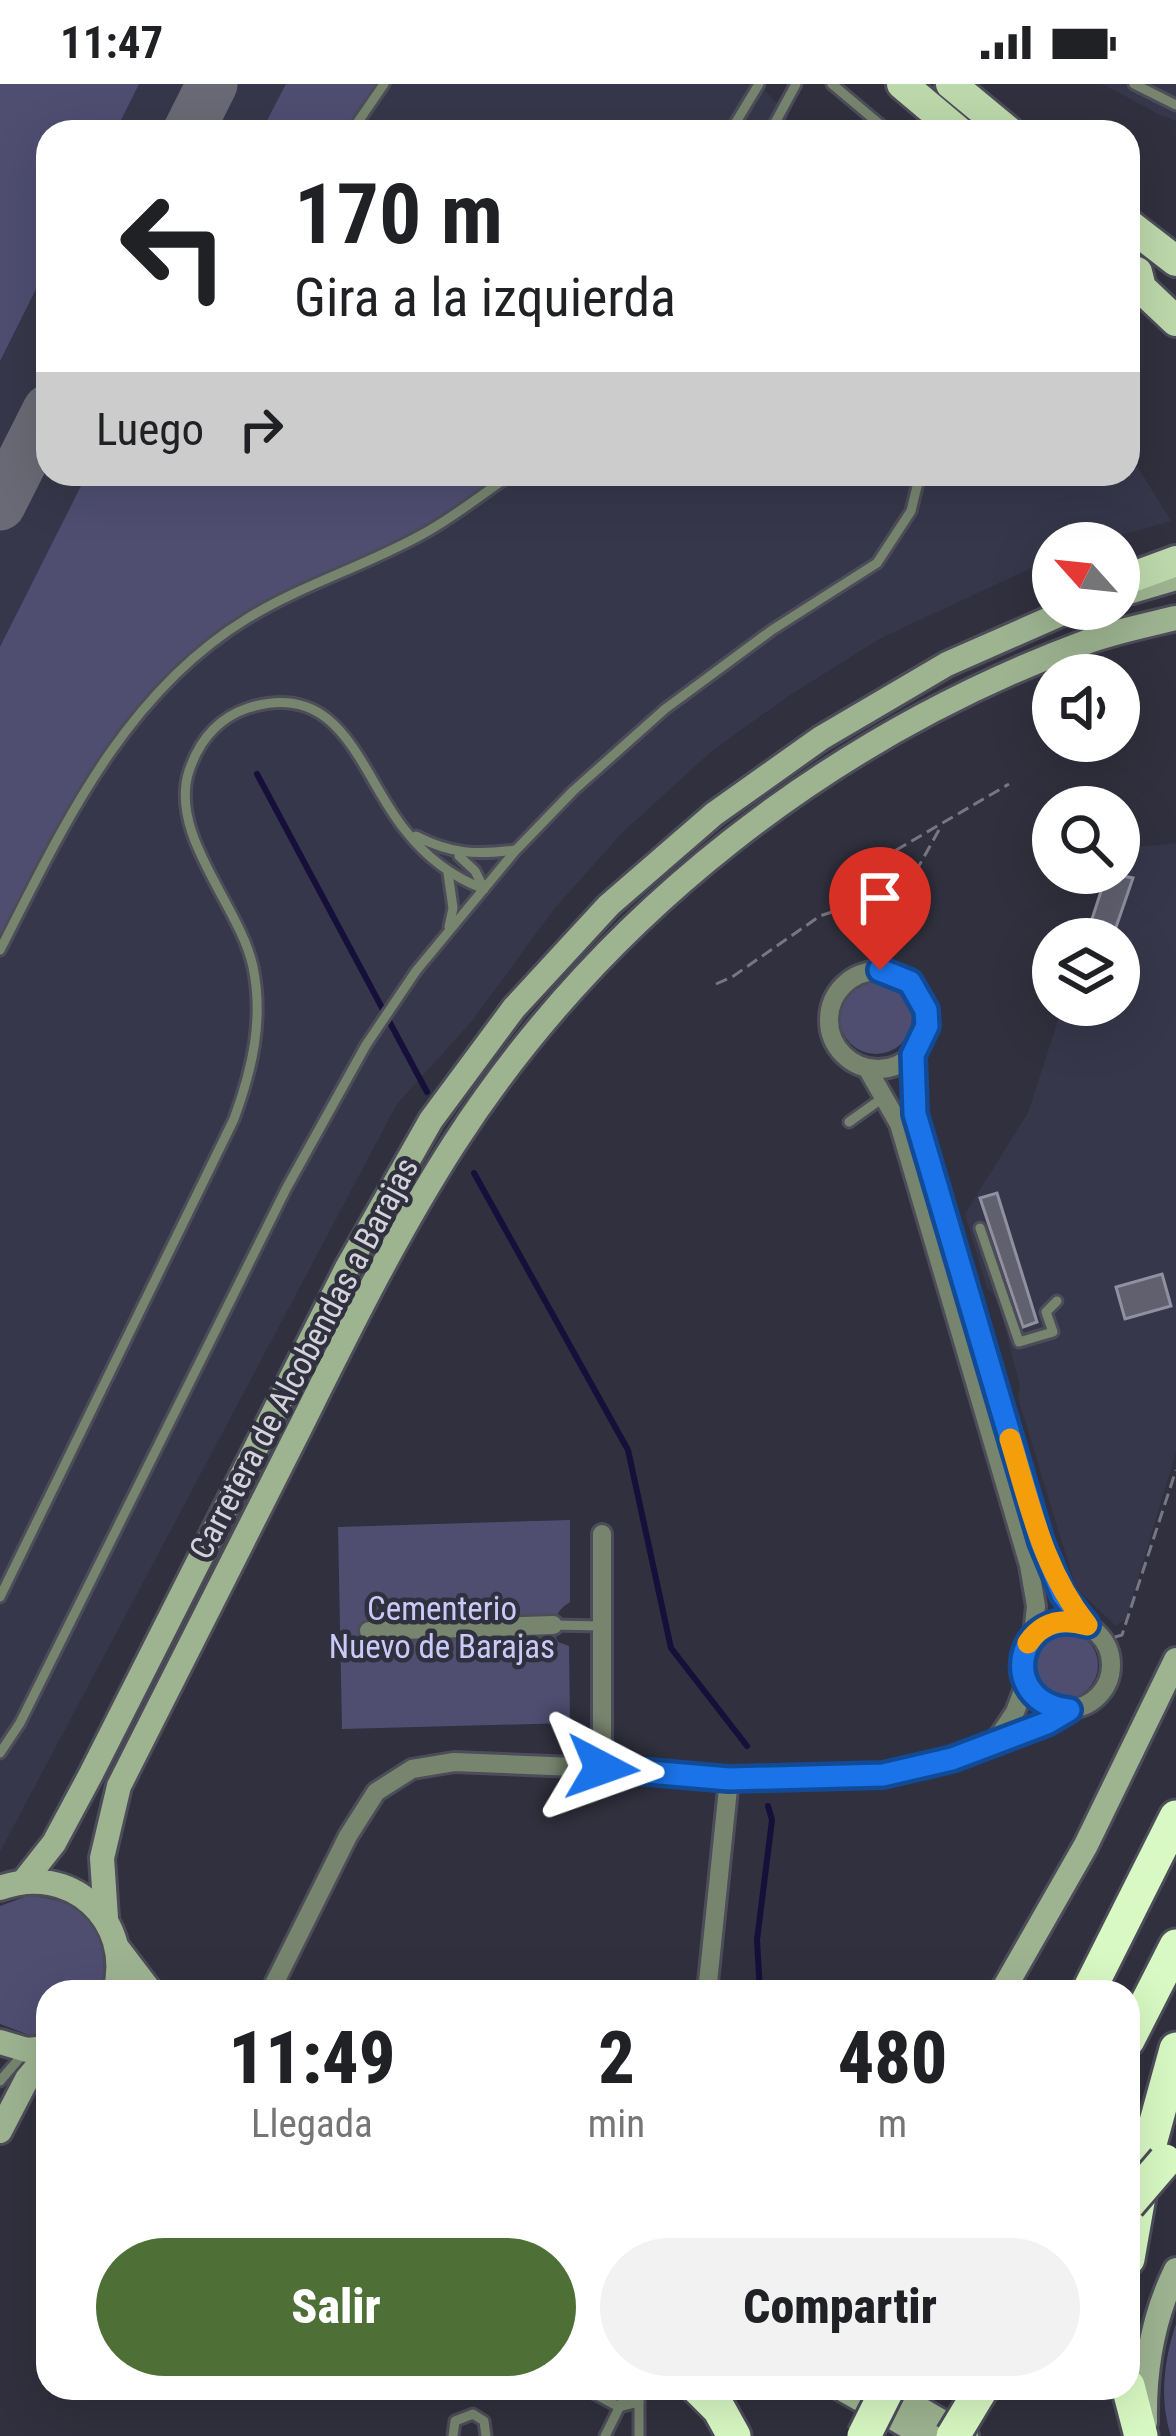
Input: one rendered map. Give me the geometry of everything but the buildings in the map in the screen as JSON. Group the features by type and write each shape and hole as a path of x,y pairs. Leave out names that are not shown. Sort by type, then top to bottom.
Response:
{"highway":[{"path":"1094,1980 1176,1817"},
{"path":"1140,2016 1176,1946"},
{"path":"1140,2191 1176,2049"},
{"path":"1140,2190 1170,2154"},
{"path":"710,2400 734,2436"},
{"path":"864,2436 880,2400"},
{"path":"928,2436 948,2400"},
{"path":"952,2436 974,2400"},
{"path":"1132,2400 1144,2436"}],"main road":[{"path":"902,84 945,120"},
{"path":"952,84 995,120"},
{"path":"1140,233 1176,261"},
{"path":"1140,274 1176,302"},
{"path":"1140,286 1176,321"},
{"path":"1140,574 1176,561"}],"street":[{"path":"1140,588 1176,578"},
{"name":"Carretera de Alcobendas a Barajas","path":"118,1950 106,1918 102,1858 119,1786 375,1279 455,1143 538,1029 631,928 736,836 841,760 988,683 1091,640 1176,618"},
{"name":"Carretera de Alcobendas a Barajas","path":"12,1884 54,1843 347,1268 431,1120 514,1008 609,905 714,814 821,738 947,664 1032,627"},
{"path":"274,1980 348,1836 376,1792 412,1769 454,1762 729,1779 883,1775 952,1759 1047,1723 1095,1699 1110,1675 1107,1647 1063,1595 1041,1542 915,1114 913,1055 927,1026 926,1010 910,982 880,970 850,979 838,991 831,1005 832,1037 840,1052 867,1068 899,1124 1029,1565 1036,1606 1033,1636 1022,1658 1025,1683 1015,1712 997,1739"},
{"path":"867,1068 899,1064 913,1055"},
{"path":"602,1534 602,1768"},
{"path":"1033,1636 1058,1621 1087,1625"},
{"path":"369,1631 553,1625"},
{"path":"1009,1980 1086,1845 1176,1660"},
{"path":"1025,1683 1042,1702 1069,1710"},
{"path":"707,1980 729,1779"},
{"path":"12,1884 56,1882 71,1888 106,1918"},
{"path":"116,1980 118,1950"},
{"path":"118,1950 142,1980"},
{"path":"0,2042 36,2050"},
{"path":"0,2131 36,2061"},
{"path":"1144,2436 1150,2345 1176,2270"},
{"path":"863,2400 928,2436"},
{"path":"905,2400 966,2436"}],"lane":[{"path":"359,120 384,84"},
{"path":"737,120 759,84"},
{"path":"775,120 796,84"},
{"path":"832,84 875,120"},
{"path":"1134,84 1176,104"},
{"path":"0,950 74,806 119,738 184,668 246,619 422,535 494,486"},
{"path":"0,1753 20,1723 286,1189 366,1046 416,971 516,850 573,791 665,709 877,563 910,512 917,486"},
{"path":"0,1597 234,1119 248,1081 257,1034 253,964 187,817 184,787 206,736 229,714 282,701 311,710 338,726 358,750 406,831 448,873 484,889"},
{"path":"406,831 467,861 484,889"},
{"path":"454,852 474,855 516,850"},
{"path":"448,873 453,908 448,932"},
{"path":"849,1122 884,1097"},
{"path":"980,1228 1019,1342 1053,1332 1046,1312 1058,1301"},
{"path":"553,1625 601,1626"},
{"path":"0,2081 36,2055"},
{"path":"606,2400 619,2407 639,2402 639,2436"},
{"path":"604,2436 623,2400"},
{"path":"450,2436 455,2421 465,2414 478,2416 487,2427 486,2436"}],"path":[{"path":"716,984 831,912 881,859 1009,784"},
{"path":"864,926 915,873 940,826"},
{"path":"831,912 848,914 864,926 880,970"},
{"path":"1115,1637 1122,1635 1132,1612 1176,1470"}],"shaded area":[{"path":"0,84 758,84 789,115 787,120 36,120 36,486 1140,486 1140,471 1171,521 1140,530 1140,522 1032,522 1032,568 881,638 713,750 623,832 554,909 472,1021 397,1104 0,1852"},
{"path":"1103,84 1176,84 1176,121 1158,114"},
{"path":"1176,843 1176,1452 1126,1619 1116,1626 1076,1588 1018,1398 1020,1387 998,1300 987,1288 965,1214 1028,1113 1056,1026 1140,1026 1140,918 1092,918 1100,894 1140,894 1140,847"}],"green space":[{"path":"0,84 139,84 121,120 36,120 36,289 0,361"},
{"path":"286,84 384,84 359,120 267,120"},
{"path":"81,486 494,486 422,535 246,619 184,668 119,738 0,950 0,647"},
{"path":"876,982 902,992 912,1018 902,1044 876,1054 850,1044 840,1018 850,992"},
{"name":"Cementerio Nuevo de Barajas","path":"570,1520 570,1602 557,1614 554,1625 558,1642 569,1646 570,1723 342,1729 338,1527"},
{"path":"1064,1631 1088,1641 1098,1665 1088,1689 1064,1699 1040,1689 1030,1665 1040,1641"},
{"path":"27,1896 65,1904 91,1922 103,1952 103,1980 36,1980 36,2035 0,2024 0,1906"},
{"path":"1176,2324 1176,2436 1171,2436 1164,2380"}],"waterway":[{"path":"257,774 427,1092"},
{"path":"474,1173 628,1450 671,1648 747,1746"},
{"path":"759,1980 757,1940 772,1820 768,1806"}],"taxiway":[{"path":"194,120 212,84"},
{"path":"0,505 36,434"}],"slow traffic":[{"path":"1010,1439 1041,1542 1063,1595 1087,1625 1058,1621 1045,1626 1028,1643"}],"route":[{"path":"602,1768 729,1779 883,1775 952,1759 1069,1710 1054,1708 1032,1694 1025,1683 1022,1658 1033,1636 1045,1626 1058,1621 1087,1625 1063,1595 1041,1542 915,1114 913,1055 927,1026 926,1010 910,982 880,970"}]}
